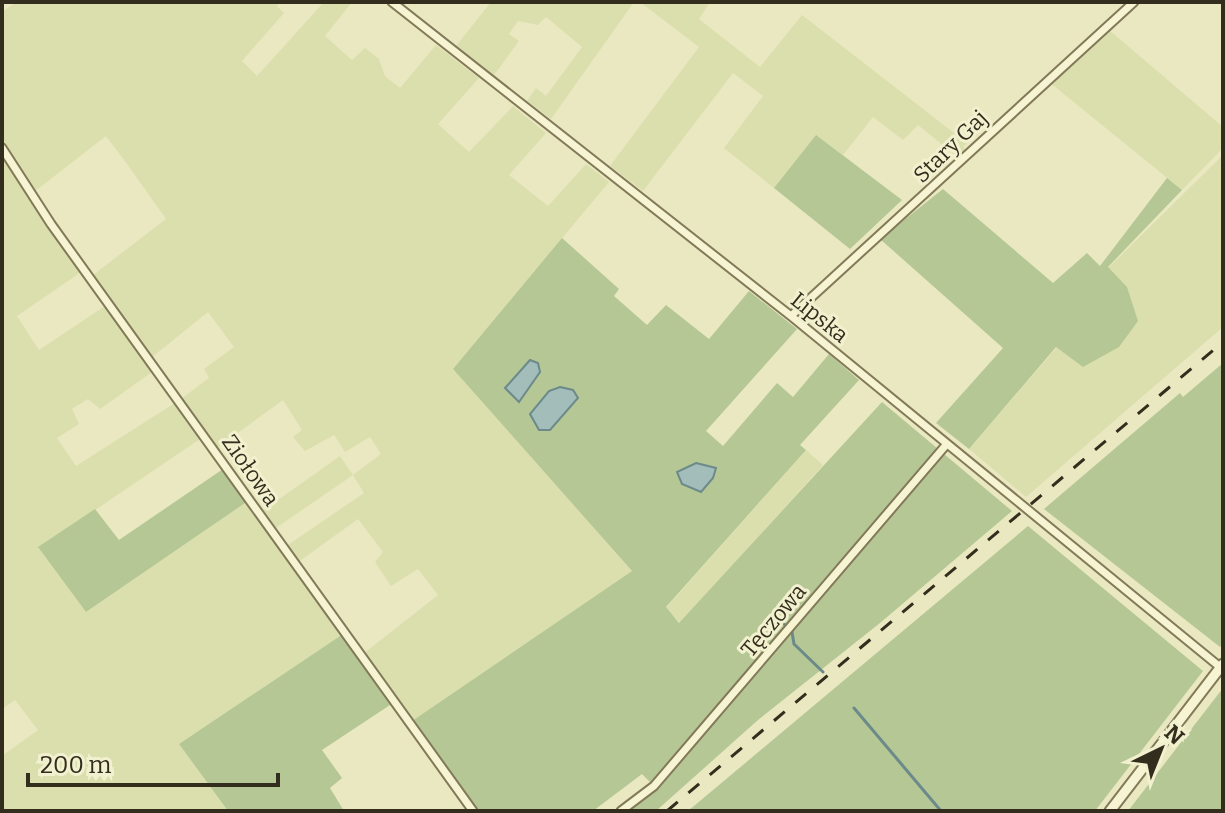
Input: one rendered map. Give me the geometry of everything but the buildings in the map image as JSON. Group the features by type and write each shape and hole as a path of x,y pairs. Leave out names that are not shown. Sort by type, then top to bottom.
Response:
{"street":[{"name":"Lipska","path":"392,2 791,316 946,445 1222,666"},
{"name":"Stary Gaj","path":"791,316 1134,2"},
{"name":"Ziołowa","path":"2,148 51,224 473,811"},
{"name":"Tęczowa","path":"621,811 654,786 946,445"},
{"path":"1110,811 1222,666"}],"green space":[{"path":"16,2 280,2 277,6 284,13 242,61 257,76 324,2 352,2 325,36 352,60 365,48 379,59 385,76 400,88 436,45 479,78 438,124 469,152 513,106 546,133 509,175 548,206 586,164 609,182 453,369 632,571 412,721 363,654 438,595 418,569 391,586 375,562 383,552 358,519 297,563 285,547 364,493 353,475 381,454 370,437 345,452 334,435 305,451 293,437 302,430 283,400 217,448 181,399 209,378 204,369 234,347 208,312 151,358 93,275 166,219 127,164 106,136 34,192 2,145 2,12"},
{"path":"491,2 634,2 551,119 527,101 536,88 546,96 582,47 546,17 538,25 518,21 509,34 519,41 494,75 456,46"},
{"path":"640,2 710,2 699,19 760,67 802,15 967,143 963,147 966,150 959,158 918,125 903,140 873,117 843,155 816,136 774,188 724,148 763,96 733,73 643,191 610,166 699,47"},
{"path":"1108,29 1223,127 1223,148 1182,190 1049,82"},
{"path":"816,135 902,200 850,249 774,188"},
{"path":"2,152 84,270 17,316 39,350 108,304 155,370 100,409 88,399 72,409 79,424 57,438 76,466 178,401 203,437 39,548 86,612 248,501 343,634 179,744 228,811 2,811 2,756 38,730 15,700 2,709"},
{"path":"1223,155 1223,327 1026,497 969,449 1057,347 1127,288 1108,268"},
{"path":"1167,178 1182,190 1108,267 1127,287 1138,321 1119,347 1083,367 1056,347 969,449 936,423 1003,348 880,239 943,189 1053,283 1087,253 1100,266"},
{"path":"562,238 619,289 614,296 647,325 666,305 709,339 749,291 797,329 706,431 723,446 777,383 793,397 829,354 859,380 800,445 806,450 666,607 679,623 882,402 1012,511 880,623 758,720 656,811 626,811 655,787 642,774 593,811 479,811 412,721 632,571 453,369"},
{"path":"1223,363 1223,643 1220,647 1044,509 1180,393 1183,397"},
{"path":"806,450 823,465 680,623 666,608"},
{"path":"340,456 353,475 273,530 261,512"},
{"path":"226,467 248,501 86,612 38,547 95,509 119,540"},
{"path":"1028,526 1203,671 1095,811 688,811"},
{"path":"343,634 393,703 322,750 342,778 330,788 344,811 228,811 179,744"},
{"path":"1223,688 1223,811 1128,811"}],"water":[{"path":"530,360 538,363 540,372 519,402 505,388"},
{"path":"560,387 573,390 578,398 550,430 539,430 530,414 549,391"},
{"path":"696,463 716,468 713,478 701,492 682,484 677,472"}],"waterway":[{"path":"777,617 792,632 794,644 823,672"},
{"path":"854,708 941,811"}],"railway":[{"path":"667,811 1223,342"}]}
